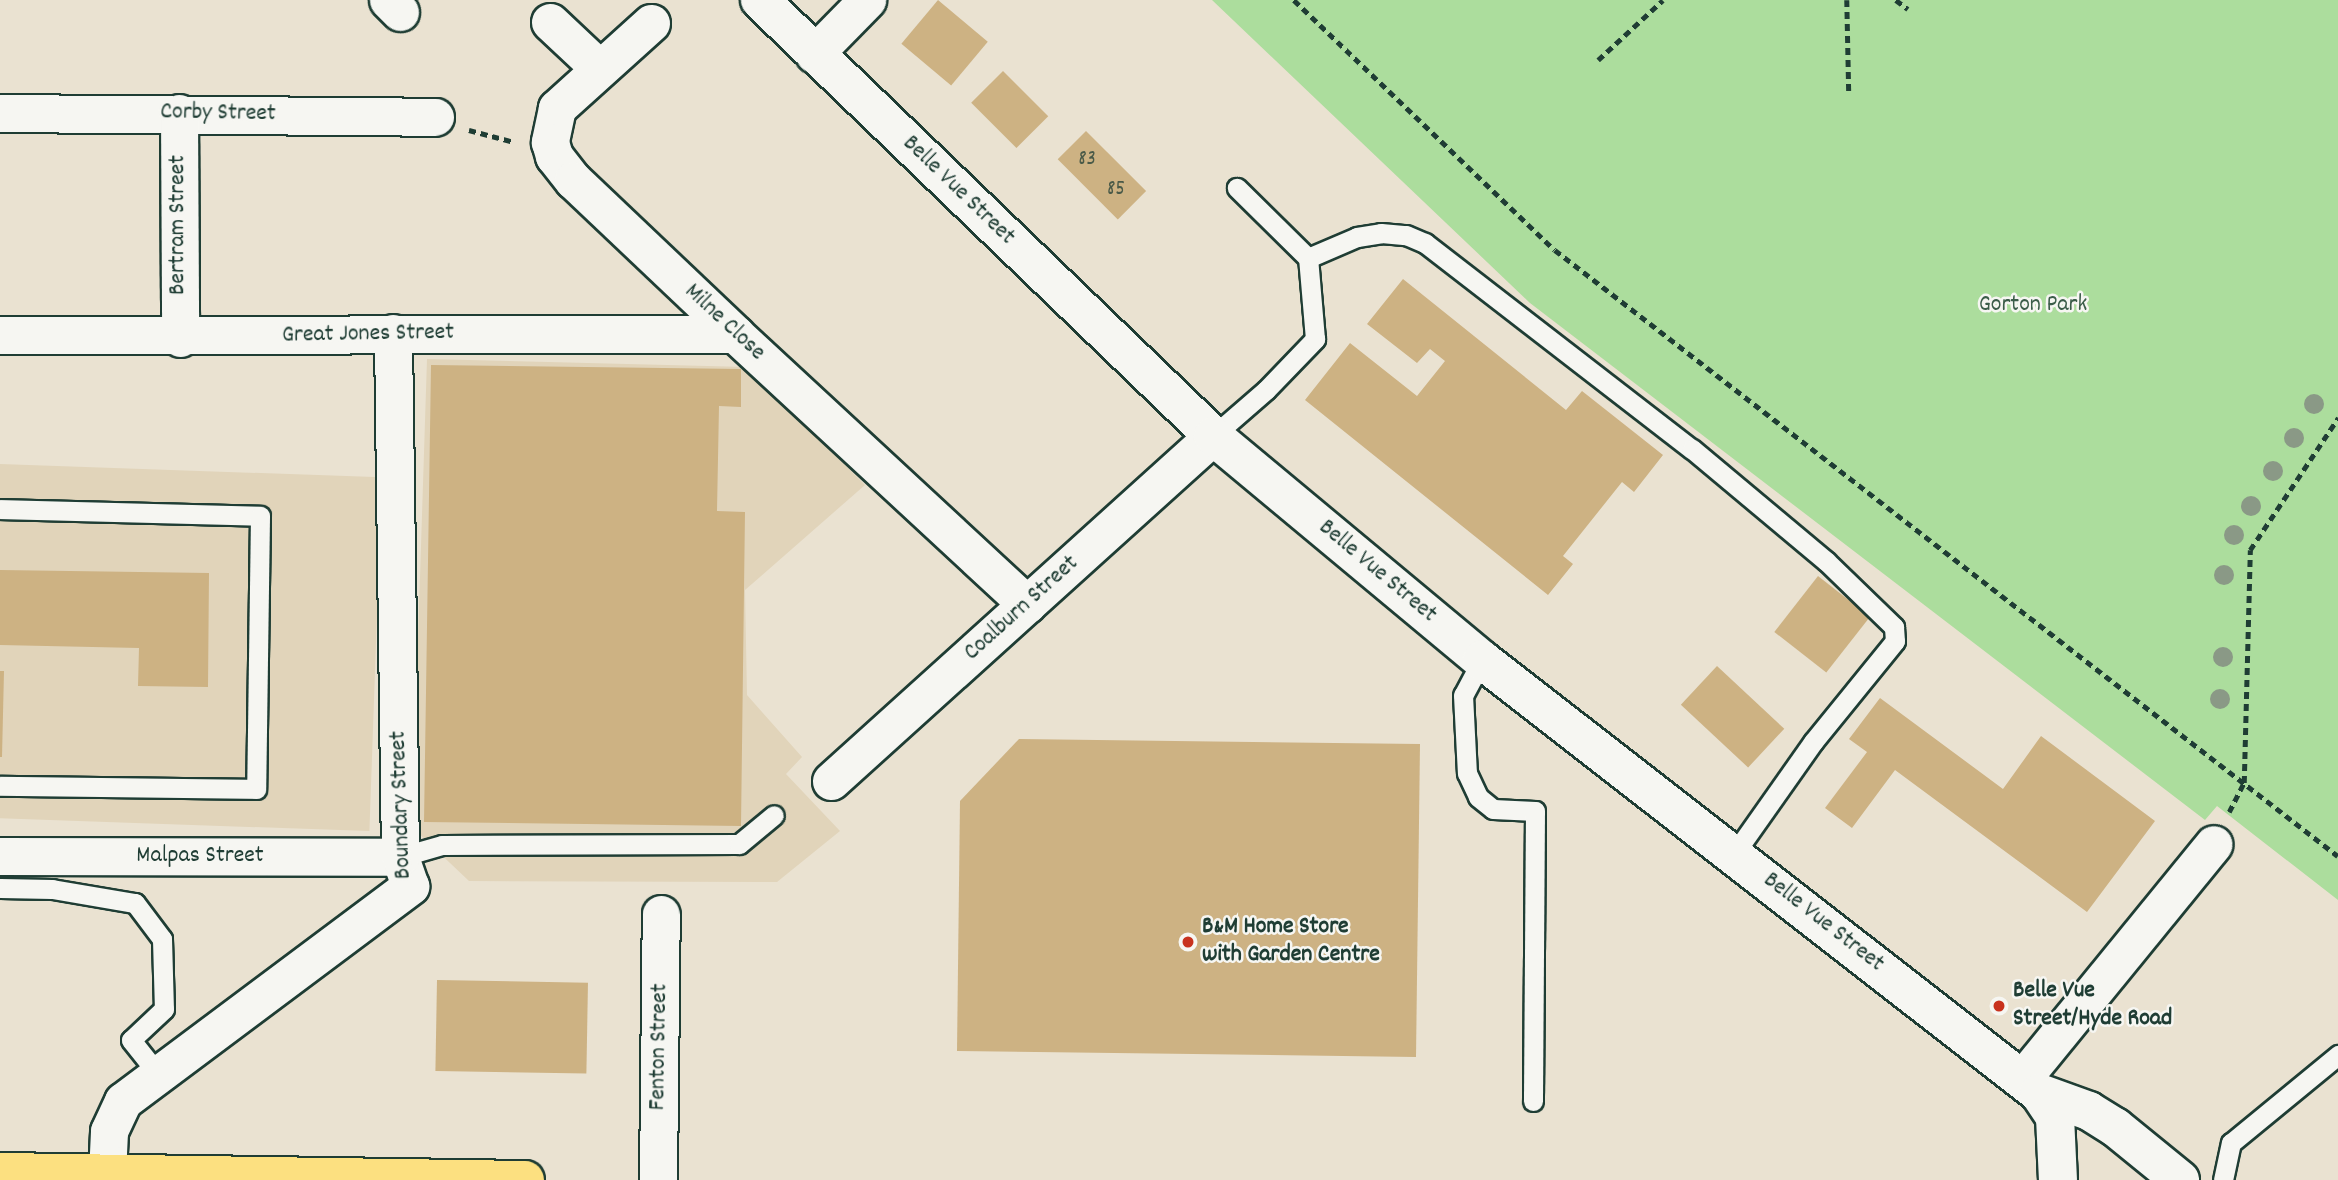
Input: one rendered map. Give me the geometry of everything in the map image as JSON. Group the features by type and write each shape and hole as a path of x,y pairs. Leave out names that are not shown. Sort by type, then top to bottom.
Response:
{"highway":[{"path":"0,1172 525,1180"}],"street":[{"name":"Belle Vue Street","path":"760,0 1213,436 1482,660 2031,1086 2098,1117 2180,1180"},
{"path":"814,54 867,0"},
{"path":"550,22 599,68"},
{"path":"550,142 557,108 651,23"},
{"name":"Corby Street","path":"0,113 435,117"},
{"name":"Bertram Street","path":"179,113 180,338"},
{"name":"Milne Close","path":"550,142 554,156 573,180 1027,604"},
{"name":"Great Jones Street","path":"0,335 180,338 393,334 735,334"},
{"name":"Boundary Street","path":"107,1174 109,1131 123,1101 410,886 400,857 393,334"},
{"name":"Coalburn Street","path":"831,781 1213,436"},
{"path":"2031,1086 2214,844"},
{"name":"Malpas Street","path":"0,856 400,857"},
{"name":"Fenton Street","path":"658,1180 661,914"},
{"name":"Belle Vue Street","path":"2031,1086 2055,1117 2058,1180"}],"lane":[{"path":"1213,436 1266,390 1315,339 1308,258 1237,188"},
{"path":"1308,258 1357,237 1381,233 1406,235 1425,243 1692,449 1826,561 1894,627 1895,641 1813,742 1734,854"},
{"path":"0,509 260,516 256,789 0,786"},
{"path":"1482,660 1463,695 1467,772 1478,797 1493,809 1535,811 1533,1101"},
{"path":"400,857 442,845 739,844 774,815"},
{"path":"0,888 52,889 135,903 162,939 164,1009 131,1040 158,1074"},
{"path":"2223,1180 2223,1162 2231,1143 2338,1055"}],"path":[{"path":"1294,0 1555,250 2338,856"},
{"path":"1598,60 1663,0"},
{"path":"1847,0 1849,94"},
{"path":"1896,0 1908,9"},
{"path":"435,117 502,142 550,142"},
{"path":"2244,783 2250,550 2338,418"}],"shaded area":[{"path":"427,359 747,367 865,485 745,590 747,695 802,757 786,774 840,831 777,882 469,881 412,827"},
{"path":"0,464 382,477 369,831 0,818"}],"green space":[{"name":"Gorton Park","path":"1212,0 2338,0 2338,900 2217,806 2205,820 1530,303"}],"building":[{"path":"938,0 988,42 951,85 901,44"},
{"path":"1003,71 1048,116 1016,148 971,103"},
{"path":"1086,131 1146,191 1118,219 1058,159"},
{"path":"1403,279 1566,410 1582,391 1663,455 1634,492 1622,482 1563,556 1573,564 1548,595 1305,400 1350,343 1417,396 1445,361 1430,349 1417,363 1367,324"},
{"path":"431,365 741,369 741,407 719,406 717,511 745,512 741,826 424,822"},
{"path":"0,570 209,573 208,687 138,686 139,648 0,645"},
{"path":"1818,576 1870,617 1826,673 1774,632"},
{"path":"1717,666 1784,729 1748,768 1681,705"},
{"path":"0,671 4,671 2,757 0,757"},
{"path":"1880,698 2003,789 2041,736 2155,821 2087,912 1895,770 1852,828 1825,808 1867,752 1849,739"},
{"name":"B&M Home Store with Garden Centre","path":"1019,739 1420,744 1416,1057 957,1051 960,801"},
{"path":"437,980 588,983 586,1074 435,1071"}],"place":[{"name":"B&M Home Store with Garden Centre","path":"1188,942"},
{"name":"Belle Vue Street/Hyde Road","path":"1999,1006"}]}
